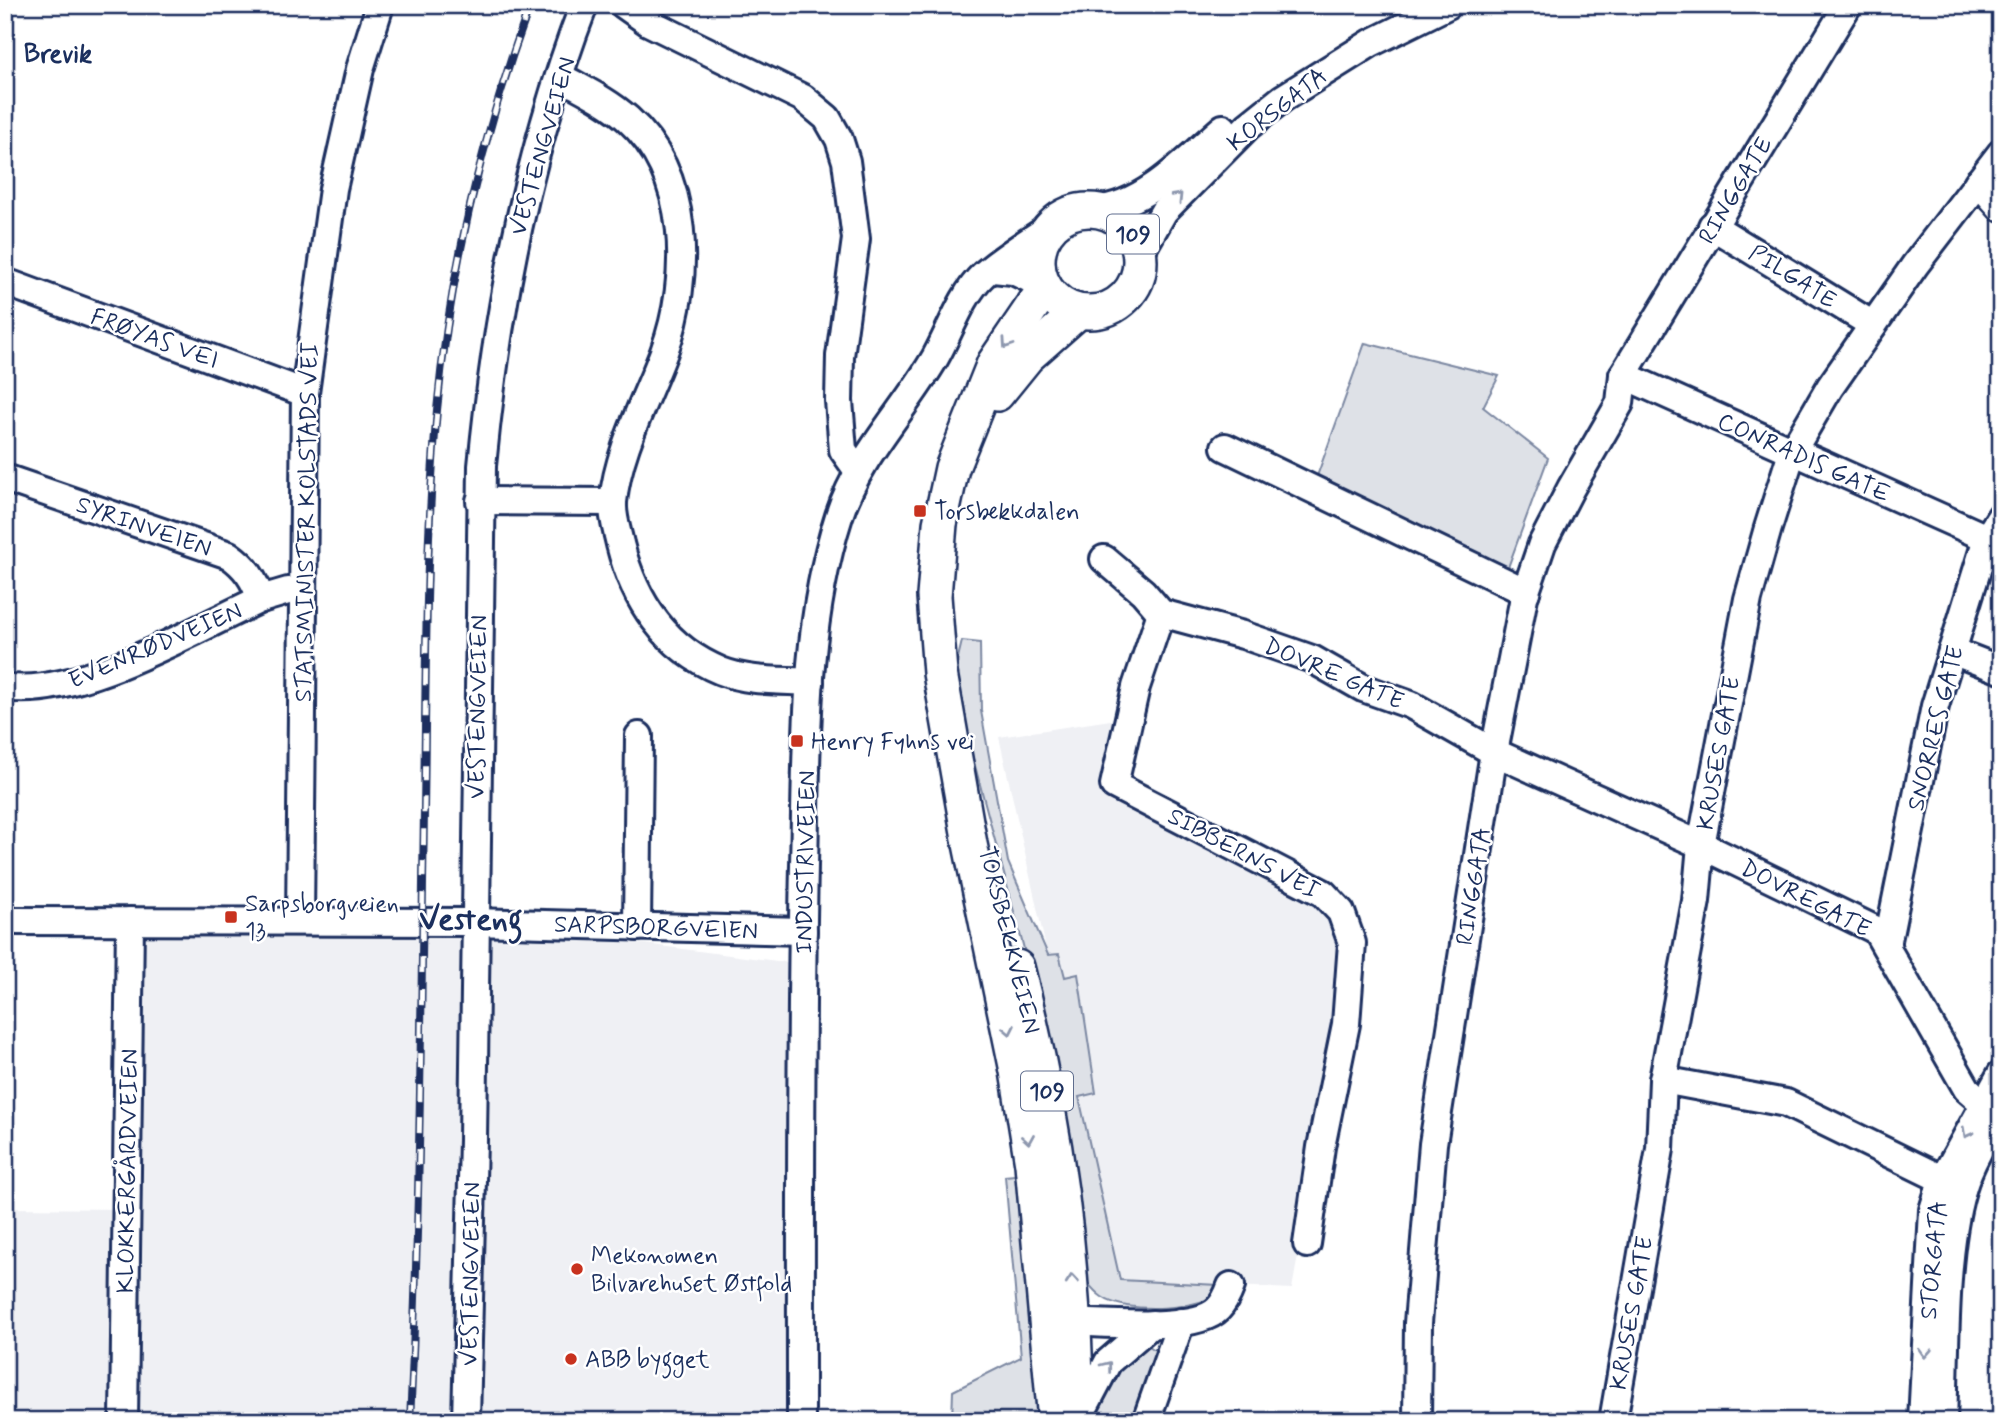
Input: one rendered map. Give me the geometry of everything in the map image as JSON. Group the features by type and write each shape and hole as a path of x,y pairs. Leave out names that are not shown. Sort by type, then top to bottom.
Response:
{"main road":[{"name":"109","path":"1050,227 1063,216 1079,211 1097,210 1112,215 1125,224 1135,237 1140,253 1138,277 1125,299 1111,308 1095,313 1078,312"},
{"path":"1050,227 1038,255 1044,286 1054,299 1078,312"},
{"name":"TORSBEKKVEIEN","path":"1044,286 994,363 944,496 935,559 934,596 940,673 970,844 1062,1322 1077,1421"},
{"name":"TORSBEKKVEIEN","path":"966,435 1027,357 1078,312"},
{"name":"TORSBEKKVEIEN","path":"1055,1421 1062,1322"}],"street":[{"name":"STATSMINISTER KOLSTADS VEI","path":"300,921 305,393 332,189 360,69 380,5"},
{"name":"VESTENGVEIEN","path":"466,1421 473,1140 481,501 492,361 509,264 543,132 584,5"},
{"path":"624,5 648,22 803,98 827,118 839,139 846,161 856,239 841,356 839,401 843,450 858,471"},
{"name":"KORSGATA","path":"1097,210 1116,208 1158,183 1269,90 1322,53 1411,5"},
{"name":"KORSGATA","path":"1140,253 1164,211 1240,135 1283,98 1371,43 1448,5"},
{"name":"RINGGATE","path":"1623,375 1848,5"},
{"path":"561,77 607,103 630,120 650,145 665,171 676,202 680,234 677,309 665,349 627,446 613,502 615,525 628,574 640,600 666,635 688,652 722,671 756,678 810,682"},
{"name":"KRUSES GATE","path":"1613,1421 1660,1149 1663,1080 1696,901 1701,845 1748,599 1792,453 1830,387 1873,325 2001,153"},
{"path":"1978,182 2001,208"},
{"name":"PILGATE","path":"1712,226 1873,325"},
{"name":"INDUSTRIVEIEN","path":"801,1421 803,932 810,682 816,619 830,547 840,512 858,471 934,360 969,294 983,274 993,270 1050,227"},
{"path":"993,270 1013,271 1044,286"},
{"name":"FRØYAS VEI","path":"5,282 305,393"},
{"name":"CONRADIS GATE","path":"1623,375 1792,453 1987,538"},
{"name":"RINGGATA","path":"1417,1421 1418,1323 1433,1144 1494,752 1526,592 1548,533 1620,403 1623,375"},
{"path":"1225,447 1526,592"},
{"name":"SYRINVEIEN","path":"5,478 229,555 243,565 254,578 261,599"},
{"path":"481,501 613,502"},
{"name":"SNORRES GATE","path":"1887,945 1936,706 1987,538 2001,516"},
{"path":"1104,559 1143,592 1161,612"},
{"name":"EVENRØDVEIEN","path":"5,687 55,687 90,678 261,599 288,591 303,591"},
{"name":"DOVRE GATE","path":"1161,612 1243,635 1312,659 1363,688 1412,705 1494,752"},
{"name":"SIBBERNS VEI","path":"1161,612 1136,687 1114,785 1323,893 1341,912 1352,943 1346,1024 1321,1147 1307,1244"},
{"path":"1952,652 2001,670"},
{"path":"637,927 639,736"},
{"name":"DOVREGATE","path":"1494,752 1701,845 1876,930 1967,1089 1994,1111"},
{"name":"SARPSBORGVEIEN","path":"5,921 474,922 803,932"},
{"name":"KLOKKERGÅRDVEIEN","path":"124,1421 130,921"},
{"name":"STORGATA","path":"1922,1421 1933,1210 1952,1185 1994,1111 2001,1074"},
{"path":"1663,1080 1786,1103 1952,1185"},
{"name":"STORGATA","path":"1943,1421 1952,1248 1952,1185"},
{"path":"1062,1322 1152,1325 1206,1317 1218,1310 1231,1286"},
{"path":"1146,1421 1181,1322"},
{"name":"TORSBEKKVEIEN","path":"1077,1421 1108,1363 1152,1325"}],"shaded area":[{"path":"1365,343 1499,376 1483,407 1548,458 1503,581 1316,479"},
{"path":"962,641 980,643 981,711 1008,862 1048,955 1059,954 1065,977 1078,974 1096,1093 1079,1097 1120,1280 1218,1285 1216,1295 1205,1300 1176,1307 1127,1306 1102,1297 1082,1276 1042,1016 960,710 957,662"},
{"path":"1130,717 1114,785 1341,912 1340,1023 1292,1289 1120,1280 999,737"},
{"path":"130,921 474,922 792,963 801,1421 5,1421 5,1208 126,1209"},
{"path":"1025,1174 1046,1421 952,1421 953,1391 1021,1357 1005,1176"},
{"path":"1149,1346 1158,1352 1139,1421 1097,1421 1113,1376 1129,1357"}],"railway":[{"path":"410,1421 420,1116 427,610 437,410 450,306 470,204 497,104 530,5"}],"place":[{"name":"Torsbekkdalen","path":"920,511"},
{"name":"Henry Fyhns vei","path":"797,741"},
{"name":"Sarpsborgveien 13","path":"231,917"},
{"name":"Mekonomen Bilvarehuset Østfold","path":"577,1269"},
{"name":"ABB bygget","path":"571,1359"}],"district":[{"name":"Brevik","path":"58,53"},
{"name":"Vesteng","path":"471,918"}]}
